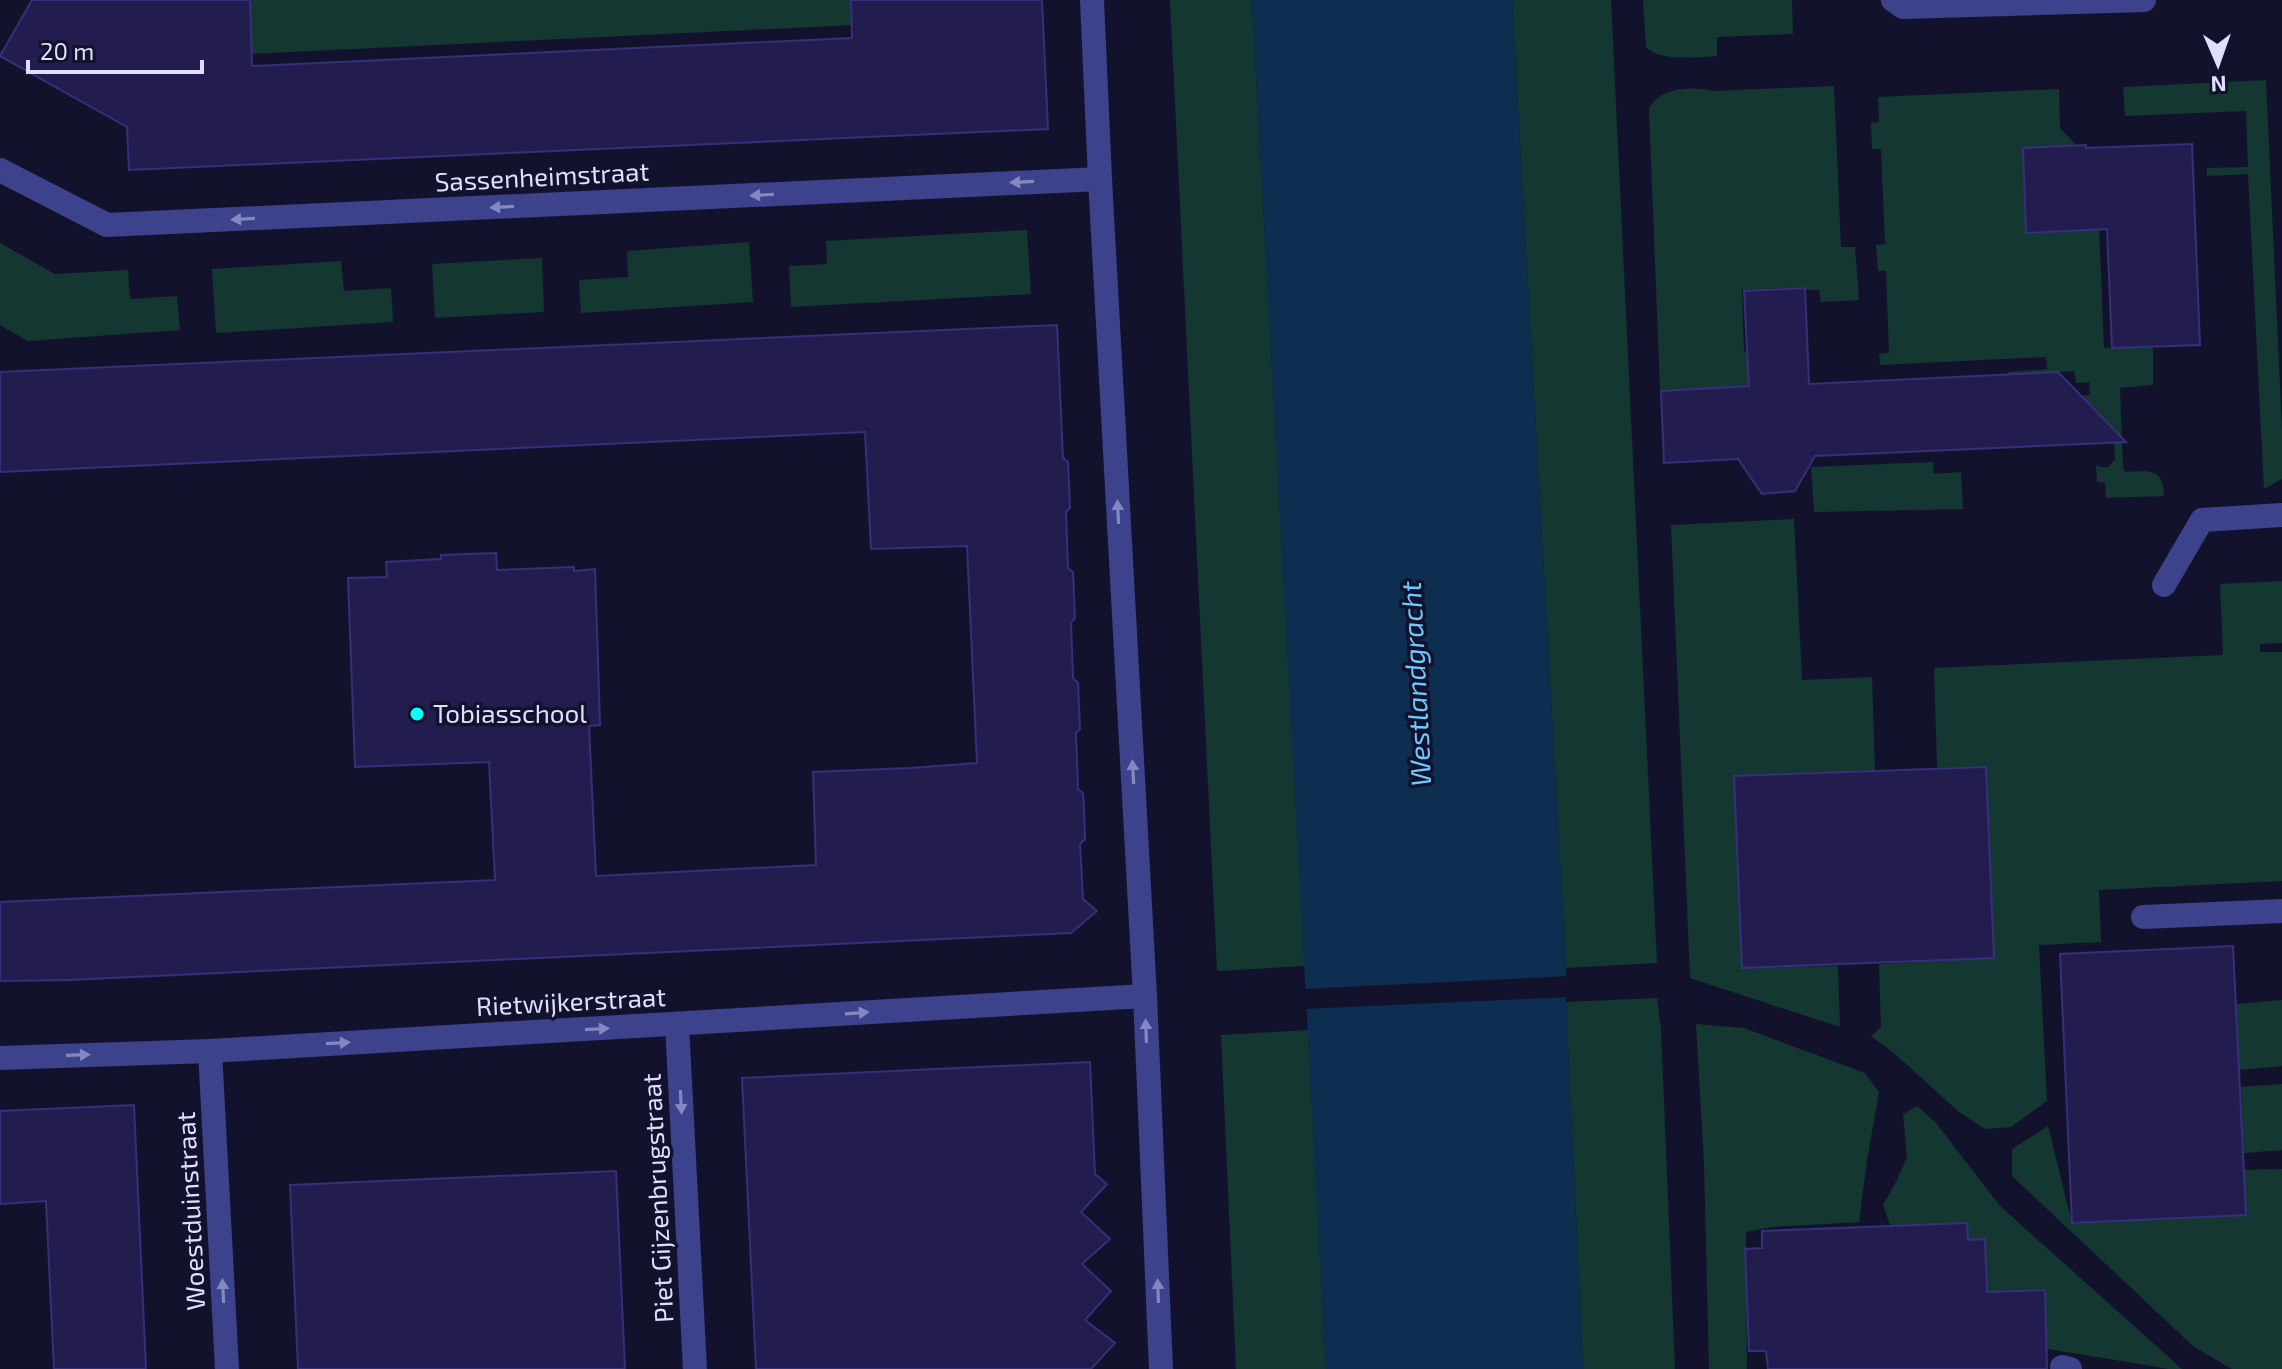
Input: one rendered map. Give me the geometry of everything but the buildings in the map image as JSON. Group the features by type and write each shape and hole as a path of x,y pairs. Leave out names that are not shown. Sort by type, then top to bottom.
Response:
{"street":[{"path":"1092,0 1145,996 1161,1369"},
{"path":"1898,4 2144,0"},
{"name":"Sassenheimstraat","path":"0,170 107,225 1100,179"},
{"path":"2164,585 2202,520 2282,515"},
{"path":"2143,917 2282,911"},
{"name":"Rietwijkerstraat","path":"0,1058 210,1051 1145,996"},
{"name":"Piet Gijzenbrugstraat","path":"677,1025 695,1369"},
{"name":"Woestduinstraat","path":"210,1051 227,1369"}],"green space":[{"path":"146,0 915,0 916,22 166,58"},
{"path":"1170,0 1252,0 1305,966 1217,971"},
{"path":"1512,0 1611,0 1657,963 1566,968"},
{"path":"1643,0 1792,0 1793,34 1717,37 1717,56 1679,58 1660,55 1646,47"},
{"path":"2266,80 2282,479 2264,489 2248,174 2207,176 2207,168 2248,167 2246,111 2125,116 2123,87"},
{"path":"1834,86 1841,247 1855,247 1859,300 1821,302 1819,290 1805,290 1805,287 1742,290 1744,351 1747,352 1749,386 1660,390 1649,109 1660,96 1678,90"},
{"path":"2059,89 2060,128 2076,145 2023,148 2026,232 2099,225 2104,348 2152,346 2153,350 2153,385 2120,388 2123,468 2126,472 2158,475 2164,496 2106,498 2105,482 2097,482 2096,465 2108,467 2115,460 2113,428 2076,396 2090,395 2089,382 2076,383 2074,371 2008,375 2008,372 2047,369 2046,357 1880,365 1879,354 1889,353 1886,271 1878,271 1876,245 1885,244 1881,149 1872,149 1871,123 1879,122 1878,97"},
{"path":"1027,230 1031,294 791,307 789,266 827,264 826,241"},
{"path":"749,242 753,302 581,313 579,280 628,277 627,251"},
{"path":"0,243 55,274 128,270 130,299 177,296 180,330 28,341 0,325"},
{"path":"542,258 544,312 435,318 432,264"},
{"path":"341,261 344,291 391,288 393,322 216,333 212,269"},
{"path":"1933,462 1934,474 1961,472 1963,509 1814,512 1811,467"},
{"path":"1794,519 1802,680 1872,677 1875,771 1734,777 1742,968 1838,966 1840,1027 1690,978 1671,525"},
{"path":"2282,581 2282,643 2260,644 2260,652 2282,652 2282,881 2099,890 2101,942 2039,945 2047,1101 2011,1127 1985,1129 1959,1112 1871,1036 1881,1027 1879,964 1994,958 1986,767 1937,768 1934,668 2223,655 2220,584"},
{"path":"1657,998 1661,1029 1675,1369 1583,1369 1566,1002"},
{"path":"2282,1000 2282,1066 2239,1070 2236,1004"},
{"path":"1696,1024 1744,1028 1865,1073 1879,1092 1859,1222 1772,1227 1746,1232 1747,1369 1709,1369 1704,1164"},
{"path":"1308,1030 1326,1369 1236,1369 1221,1035"},
{"path":"2282,1084 2282,1150 2244,1153 2241,1087"},
{"path":"1917,1106 1936,1123 2000,1206 2182,1369 2048,1349 1987,1292 1890,1225 1883,1205 1907,1157 1903,1114"},
{"path":"2048,1126 2072,1223 2243,1170 2282,1169 2282,1369 2232,1369 2194,1347 2012,1176 2012,1149"}],"water":[{"name":"Westlandgracht","path":"1252,0 1512,0 1566,968 1583,1369 1326,1369"}],"pier":[{"path":"1570,976 1570,997 1303,1009 1302,989"}],"place":[{"name":"Tobiasschool","path":"417,714"}]}
